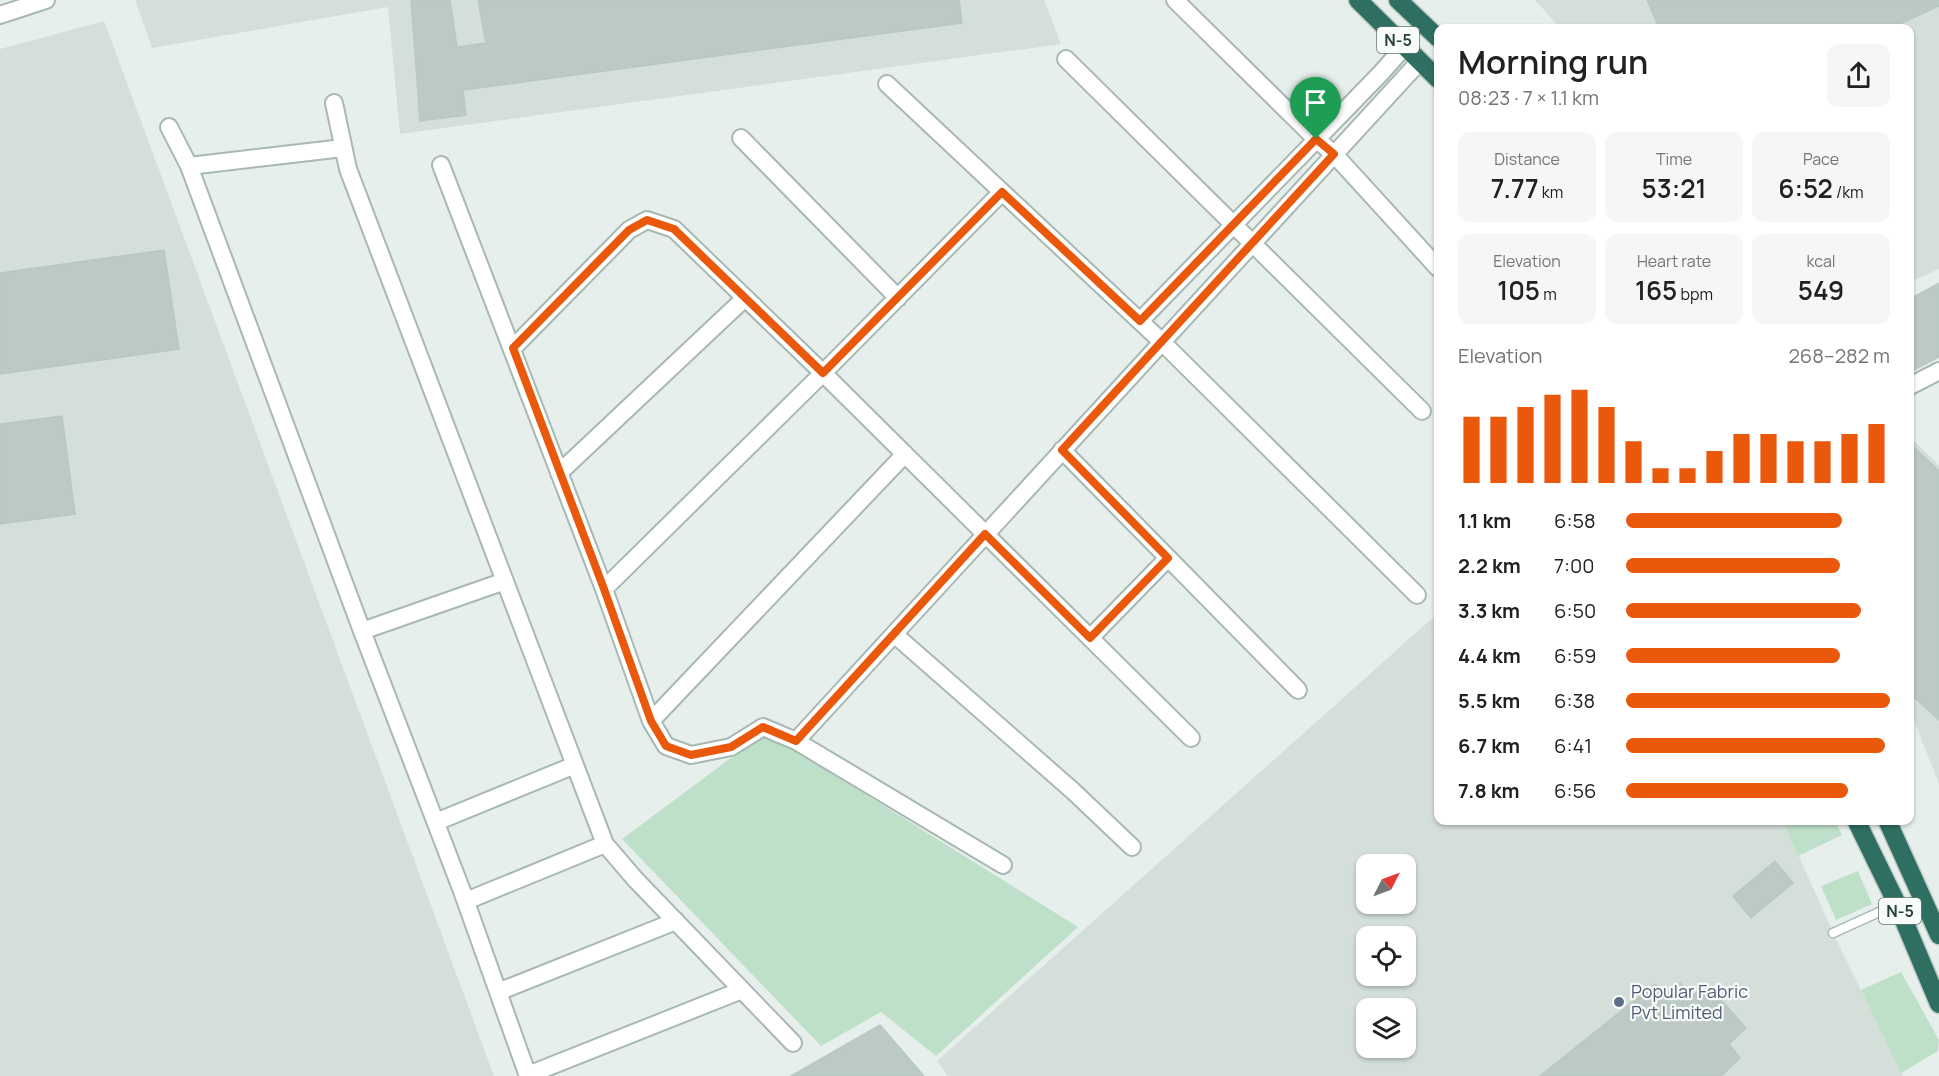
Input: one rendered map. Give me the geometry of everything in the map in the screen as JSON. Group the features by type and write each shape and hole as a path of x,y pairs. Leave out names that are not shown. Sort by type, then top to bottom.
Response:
{"highway":[{"name":"N-5","path":"1358,0 1434,76"},
{"name":"N-5","path":"1398,0 1434,34"},
{"name":"N-5","path":"1858,825 1897,904 1939,1004"},
{"name":"N-5","path":"1889,825 1939,935"}],"street":[{"path":"0,15 46,0"},
{"path":"1175,0 1334,154 1434,264"},
{"path":"1140,321 1405,46"},
{"path":"1066,59 1422,411"},
{"path":"796,741 1420,61"},
{"path":"887,84 1161,341 1417,595"},
{"path":"334,103 348,169 605,844 635,879 793,1043"},
{"path":"169,127 189,166 362,631 466,901 528,1076 742,990"},
{"path":"741,138 898,298"},
{"path":"189,166 343,148"},
{"path":"441,165 513,348 651,721 666,746 691,755 731,747 763,727 796,741 1003,865"},
{"path":"604,589 1002,192"},
{"path":"513,348 629,230 647,220 674,229 823,373 1191,738"},
{"path":"559,473 745,298"},
{"path":"1914,384 1939,371"},
{"path":"1062,450 1298,690"},
{"path":"651,721 905,454"},
{"path":"1090,638 1168,558"},
{"path":"362,631 505,581"},
{"path":"894,634 1073,791 1132,847"},
{"path":"436,822 575,765"},
{"path":"466,901 605,844"},
{"path":"498,992 676,921"}],"lane":[{"path":"1833,933 1897,904"}],"shaded area":[{"path":"135,0 1044,0 1061,44 400,134 388,7 152,48"},
{"path":"1535,0 1939,0 1939,269 1914,280 1914,24 1556,24"},
{"path":"104,21 494,1076 0,1076 0,49"},
{"path":"1914,441 1939,465 1939,784 1914,720"},
{"path":"1434,617 1434,825 1785,825 1836,939 1903,1076 948,1076 937,1061"}],"green space":[{"path":"759,737 775,738 1078,927 936,1056 881,1012 821,1046 622,839"},
{"path":"1785,825 1837,825 1842,835 1798,856"},
{"path":"1858,871 1872,904 1836,920 1821,886"},
{"path":"1901,972 1939,1040 1938,1051 1901,1073 1861,990"}],"building":[{"path":"411,0 450,0 457,47 486,43 478,0 959,0 962,23 463,90 466,115 420,121"},
{"path":"1647,0 1939,0 1939,6 1900,24 1657,24"},
{"path":"164,250 179,349 0,374 0,273"},
{"path":"1939,283 1939,357 1914,370 1914,297"},
{"path":"62,416 75,514 0,524 0,424"},
{"path":"1914,447 1939,471 1939,720 1914,697"},
{"path":"1775,861 1793,883 1751,918 1733,896"},
{"path":"1680,983 1691,997 1707,984 1746,1028 1729,1044 1740,1058 1721,1076 1540,1076 1655,984 1666,995"},
{"path":"880,1025 924,1076 791,1076"}],"place":[{"name":"Popular Fabric Pvt Limited","path":"1619,1002"}],"route":[{"path":"1316,139 1334,154 1062,450 1168,558 1090,638 985,534 796,741 763,727 731,747 691,755 666,746 651,721 513,348 629,230 647,220 674,229 823,373 1002,192 1140,321 1316,139"}]}
